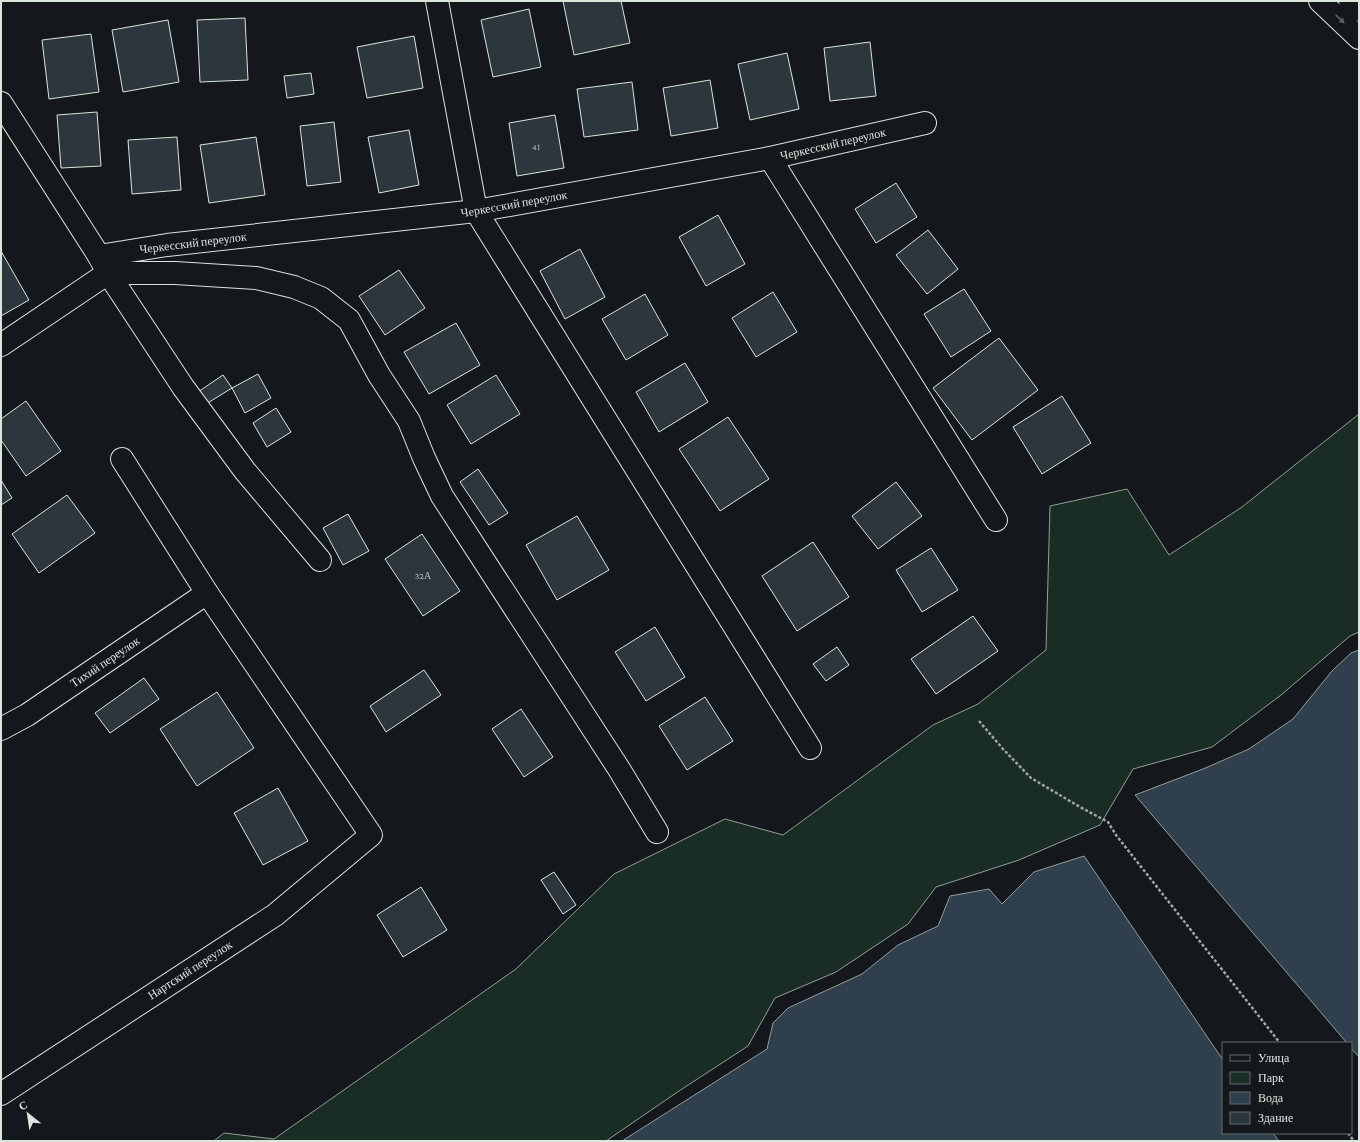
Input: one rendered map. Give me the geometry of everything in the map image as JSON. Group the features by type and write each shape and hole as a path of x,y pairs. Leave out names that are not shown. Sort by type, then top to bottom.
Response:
{"street":[{"path":"438,1 476,211 810,748"},
{"path":"1320,1 1359,38"},
{"path":"1350,1 1359,10"},
{"path":"1,103 103,264 184,387 245,471 320,560"},
{"name":"Черкесский переулок","path":"103,264 167,245 476,211 770,158 925,123"},
{"path":"770,158 996,520"},
{"path":"1,345 103,264 175,273 256,278 294,287 321,298 349,320 379,375 409,421 442,496 619,769 657,832"},
{"path":"122,459 207,593"},
{"name":"Тихий переулок","path":"1,730 27,715 207,593"},
{"name":"Нартский переулок","path":"1,1094 275,915 372,835 207,593"}],"path":[{"path":"979,721 1003,750 1031,778 1108,822 1116,835 1279,1042"}],"green space":[{"path":"1359,414 1359,632 1350,636 1281,695 1212,747 1133,769 1100,825 1019,860 936,887 908,924 836,972 775,998 748,1046 606,1141 214,1141 224,1133 274,1139 516,969 614,874 725,819 783,835 933,725 978,704 1046,650 1050,506 1127,489 1169,555 1242,507"}],"water":[{"path":"1359,650 1359,1057 1352,1049 1352,1042 1346,1042 1135,795 1203,769 1249,749 1293,719 1332,671 1351,653"},
{"path":"1084,856 1222,1059 1222,1134 1274,1134 1279,1141 622,1141 767,1049 773,1023 788,1008 862,974 898,945 938,926 950,896 989,889 1002,904 1034,872"}],"building":[{"path":"563,1 621,1 630,43 574,55"},
{"path":"529,9 541,67 493,77 481,20"},
{"path":"245,18 248,80 200,82 197,20"},
{"path":"168,20 179,82 123,92 112,30"},
{"path":"91,34 99,92 49,99 42,40"},
{"path":"414,36 423,88 367,98 357,47"},
{"path":"870,42 876,96 830,101 824,48"},
{"path":"787,53 799,109 750,120 738,64"},
{"path":"311,73 314,94 287,98 284,76"},
{"path":"710,80 718,128 671,136 663,88"},
{"path":"632,82 638,130 584,137 577,89"},
{"path":"97,112 101,166 61,168 57,115"},
{"path":"555,115 564,168 517,176 509,123"},
{"path":"334,122 341,182 307,186 300,126"},
{"path":"409,130 419,185 379,193 368,137"},
{"path":"177,137 181,190 132,194 128,140"},
{"path":"256,137 265,195 209,203 200,145"},
{"path":"896,183 917,217 876,243 855,209"},
{"path":"718,215 745,264 706,286 679,237"},
{"path":"928,230 958,269 927,294 896,255"},
{"path":"580,249 605,297 565,319 540,271"},
{"path":"1,251 29,300 1,316"},
{"path":"399,270 425,308 385,335 359,296"},
{"path":"964,289 991,331 951,357 924,314"},
{"path":"773,292 797,332 756,357 732,318"},
{"path":"645,294 668,335 626,360 602,319"},
{"path":"456,323 480,365 429,394 404,352"},
{"path":"999,338 1038,390 972,440 933,388"},
{"path":"685,363 708,402 659,432 636,392"},
{"path":"258,374 271,398 245,413 232,388"},
{"path":"223,375 232,388 206,404 198,392"},
{"path":"496,375 520,414 471,444 447,405"},
{"path":"1062,396 1091,443 1042,474 1013,427"},
{"path":"26,401 61,451 26,476 1,440 1,419"},
{"path":"276,408 291,432 267,447 253,423"},
{"path":"728,417 769,479 720,511 679,449"},
{"path":"478,469 508,513 489,525 460,482"},
{"path":"1,480 12,498 1,505"},
{"path":"896,482 922,516 878,549 852,516"},
{"path":"67,495 95,533 39,573 12,534"},
{"path":"348,514 369,551 343,565 323,528"},
{"path":"577,516 609,570 557,600 526,545"},
{"path":"422,534 460,591 423,616 385,559"},
{"path":"813,542 849,597 797,631 762,576"},
{"path":"931,548 958,590 922,612 896,570"},
{"path":"973,616 998,651 936,694 911,659"},
{"path":"655,627 685,677 646,701 615,652"},
{"path":"837,647 849,665 826,681 813,664"},
{"path":"424,670 441,695 386,732 370,706"},
{"path":"144,678 159,699 110,733 95,713"},
{"path":"217,692 254,748 197,786 160,729"},
{"path":"705,697 733,741 687,770 659,726"},
{"path":"521,709 553,757 524,777 492,729"},
{"path":"278,788 308,841 263,865 234,813"},
{"path":"554,872 576,905 563,914 541,880"},
{"path":"421,887 447,930 403,957 377,915"}]}
